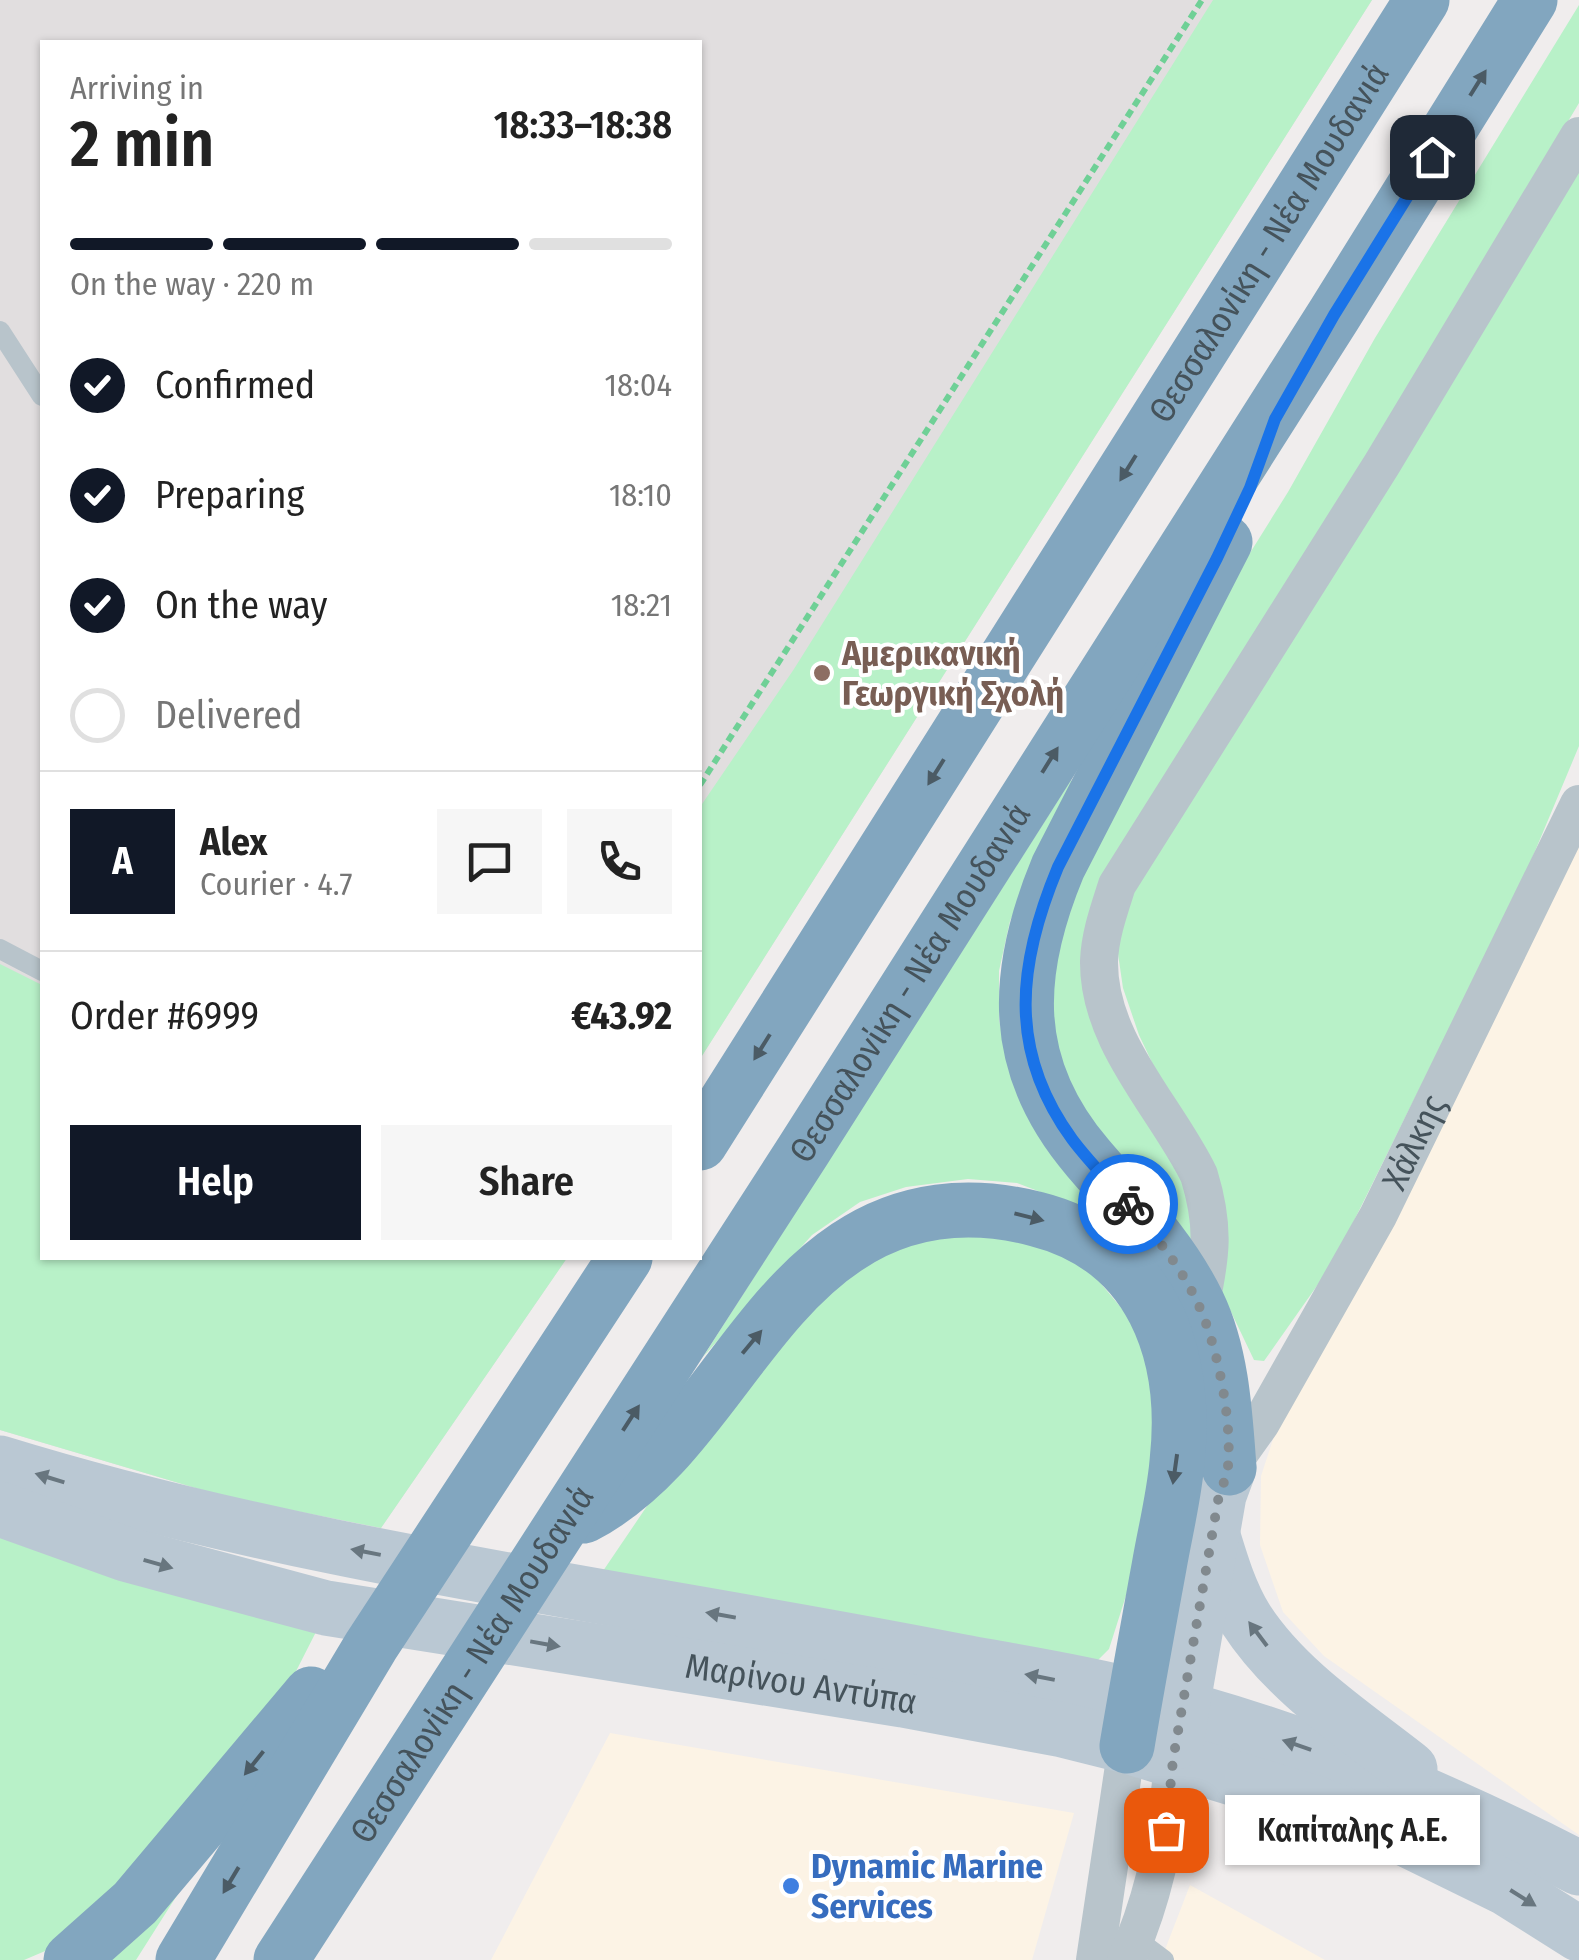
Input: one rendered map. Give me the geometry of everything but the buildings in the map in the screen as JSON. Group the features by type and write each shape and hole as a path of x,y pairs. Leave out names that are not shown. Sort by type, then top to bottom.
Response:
{"highway":[{"name":"Θεσσαλονίκη - Νέα Μουδανιά","path":"702,1139 1422,0"},
{"name":"Θεσσαλονίκη - Νέα Μουδανιά","path":"282,1960 1334,315 1530,0"},
{"path":"1228,1468 1224,1402 1200,1307 1180,1270 1087,1158 1054,1109 1030,1050 1025,983 1040,912 1058,867 1226,541 1275,419 1334,315"},
{"path":"559,1529 620,1492 669,1446 774,1315 847,1247 904,1218 933,1212 984,1210 1049,1222 1116,1258 1136,1280 1168,1341 1178,1386 1177,1463 1154,1728"},
{"path":"183,1960 371,1646 624,1260"},
{"path":"71,1960 135,1903 335,1668 371,1646"}],"main road":[{"name":"Μαρίνου Αντύπα","path":"0,1463 206,1521 403,1560 793,1628 1154,1728 1370,1771 1464,1811 1579,1868"},
{"path":"1154,1728 1228,1468"},
{"name":"Μαρίνου Αντύπα","path":"0,1509 124,1554 326,1608 903,1700 1063,1730 1154,1728 1315,1803 1408,1840 1506,1888 1579,1934"},
{"path":"1212,1534 1231,1590 1267,1647 1322,1700 1464,1811"}],"street":[{"path":"1200,1307 1212,1249 1207,1199 1199,1175 1116,1035 1102,997 1099,960 1117,886 1382,464 1579,136"},
{"name":"Χάλκης","path":"1228,1468 1261,1423 1378,1216 1579,804"},
{"path":"1142,1953 1148,1904 1166,1830 1154,1728"},
{"path":"1095,1960 1154,1728"}],"lane":[{"path":"0,331 40,393"},
{"path":"0,949 40,970"}],"path":[{"path":"702,783 1202,0"}],"shaded area":[{"name":"Αμερικανική Γεωργική Σχολή","path":"0,0 1372,0 702,1056 702,40 40,40 40,1260 566,1260 381,1528 226,1497 0,1430"},
{"path":"1579,833 1579,1835 1324,1656 1283,1612 1260,1545 1261,1476 1283,1409"},
{"name":"Dynamic Marine Services","path":"610,1733 1074,1813 1032,1960 491,1960"},
{"path":"1190,1885 1325,1960 1161,1960"}],"green space":[{"path":"1213,0 1372,0 702,1056 702,804 794,669"},
{"path":"1579,5 1579,103 1416,376 1090,963 1192,1188 1201,1257 1083,1113 1045,1038 1068,886 1160,697 1288,492 1375,338"},
{"path":"1579,163 1579,746 1523,880 1333,1263 1264,1361 1254,1360 1222,1293 1158,1075 1123,988 1117,947 1132,884"},
{"path":"1071,780 1074,784 1010,921 999,971 999,1019 1002,1035 1136,1237 1064,1201 1017,1183 968,1179 906,1187 860,1202 812,1235 703,1357"},
{"path":"0,964 40,984 40,1260 566,1260 381,1528 226,1497 0,1430"},
{"path":"919,1234 973,1234 1024,1241 1083,1262 1128,1316 1150,1356 1157,1429 1138,1558 1109,1649 1098,1660 603,1571 706,1419 807,1300"},
{"path":"0,1533 319,1626 288,1687 244,1750 57,1946 24,1960 0,1960"},
{"path":"200,1859 136,1960 93,1960"}],"way so far":[{"path":"1128,1204 1180,1270 1200,1307 1224,1402 1228,1468 1219,1495 1173,1760 1166,1830"}],"place":[{"name":"Αμερικανική Γεωργική Σχολή","path":"822,673"},
{"name":"Καπίταλης Α.Ε.","path":"1166,1830"},
{"name":"Dynamic Marine Services","path":"791,1886"}],"route":[{"path":"1128,1204 1070,1137 1039,1080 1030,1050 1025,983 1040,912 1058,867 1217,558 1250,488 1275,419 1432,157"}]}
